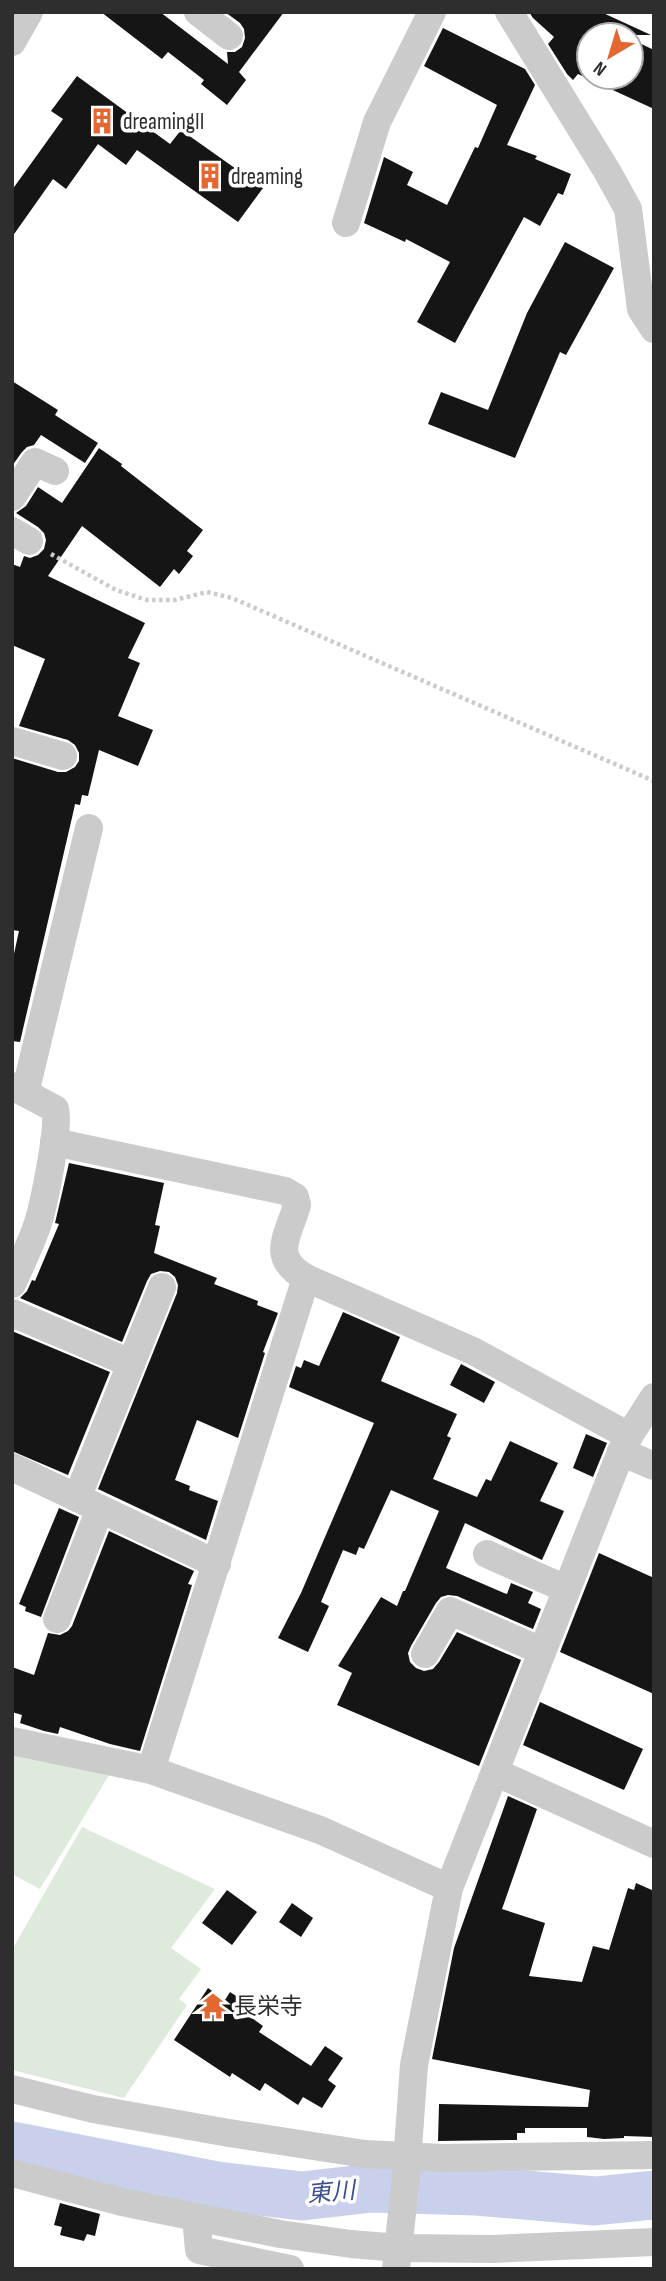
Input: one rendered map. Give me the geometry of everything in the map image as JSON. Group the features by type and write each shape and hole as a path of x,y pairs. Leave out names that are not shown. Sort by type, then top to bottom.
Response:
{"street":[{"path":"12,42 29,12"},
{"path":"198,12 229,36"},
{"path":"345,223 377,122 432,12"},
{"path":"509,12 628,209 638,296 641,309 654,329"},
{"path":"12,497 35,462 55,471"},
{"path":"12,741 63,756"},
{"path":"12,1284 38,1223 57,1117 55,1109 18,1090 89,828"},
{"path":"54,1142 285,1191 295,1198 297,1205 283,1254 286,1263 294,1271 473,1351 625,1444 654,1466"},
{"path":"151,1770 306,1278"},
{"path":"57,1619 130,1363 162,1287"},
{"path":"12,1314 130,1363"},
{"path":"399,2250 414,2065 449,1888 625,1444 654,1397"},
{"path":"12,1466 216,1564"},
{"path":"487,1554 566,1589"},
{"path":"425,1654 450,1611 542,1651"},
{"path":"12,1741 151,1770 320,1830 449,1888"},
{"path":"495,1772 654,1844"},
{"path":"12,2089 93,2109 365,2154 407,2167 546,2158 654,2155"},
{"path":"12,2173 122,2202 280,2234 399,2250 654,2242"},
{"path":"196,2217 199,2250 290,2269"}],"path":[{"path":"20,536 116,590 147,600 175,600 207,592 232,598 654,781"}],"green space":[{"path":"12,1751 111,1772 40,1889 12,1874"},
{"path":"82,1827 215,1889 171,1948 201,1969 179,1999 187,2005 124,2098 12,2070 12,1950"}],"building":[{"path":"101,12 160,12 228,64 227,52 235,52 242,47 245,38 240,23 225,12 284,12 239,72 246,80 227,105 201,84 204,80 168,52 162,59"},
{"path":"529,12 601,12 621,21 575,21 573,80 548,44 554,37"},
{"path":"443,28 525,69 535,85 507,145 537,156 535,159 571,174 563,195 558,193 540,226 524,217 455,343 417,322 450,262 406,239 405,242 364,223 384,157 413,172 407,185 447,205 475,147 478,148 497,105 424,66"},
{"path":"645,46 654,50 654,109 615,91 645,91"},
{"path":"77,76 170,144 181,130 263,188 238,222 137,150 126,165 98,144 66,189 53,179 12,237 12,190 63,119 51,111"},
{"path":"565,242 614,268 566,355 560,352 515,458 428,424 441,392 488,410 527,313"},
{"path":"12,381 58,410 55,415 98,443 85,463 41,435 34,445 22,452 12,466"},
{"path":"99,448 203,530 187,551 193,556 179,574 174,569 160,587 82,526 48,576 145,623 128,658 140,663 118,716 153,730 138,766 99,750 88,796 82,795 80,805 75,804 20,1042 12,1041 12,963 19,931 12,930 12,758 58,772 66,772 79,761 75,745 68,740 19,726 45,659 12,645 12,564 20,567 24,556 30,558 38,555 44,549 46,540 38,527 16,513 26,506 38,487 62,503"},
{"path":"69,1163 164,1183 155,1225 160,1226 154,1253 217,1278 214,1284 258,1301 257,1305 278,1313 263,1352 265,1353 238,1438 197,1420 175,1480 190,1486 189,1490 218,1501 206,1540 98,1489 177,1293 175,1277 169,1272 151,1274 122,1342 20,1298 32,1280 35,1281 59,1224 55,1223"},
{"path":"343,1312 400,1337 381,1381 457,1414 447,1436 451,1438 433,1479 477,1497 486,1479 491,1481 510,1441 558,1463 540,1501 564,1511 542,1560 465,1523 446,1568 507,1594 511,1583 533,1592 528,1603 541,1609 533,1629 457,1596 448,1595 441,1597 436,1603 408,1653 410,1662 416,1668 424,1671 433,1669 457,1632 521,1660 479,1766 337,1705 352,1673 338,1666 381,1597 397,1606 439,1511 391,1490 364,1549 359,1547 356,1555 343,1550 321,1602 329,1606 308,1652 278,1638 301,1593 374,1423 289,1387 296,1366 301,1368 304,1360 319,1366"},
{"path":"12,1331 110,1372 68,1475 12,1451"},
{"path":"461,1364 495,1382 484,1403 450,1385"},
{"path":"586,1434 607,1443 593,1477 573,1468"},
{"path":"59,1508 79,1517 41,1617 25,1611 26,1607 19,1604"},
{"path":"109,1531 194,1571 188,1584 192,1585 140,1751 60,1727 58,1734 44,1731 20,1723 22,1715 12,1712 12,1667 34,1675 48,1633 60,1635 72,1626"},
{"path":"599,1553 654,1578 654,1694 560,1652"},
{"path":"540,1702 643,1749 624,1790 523,1745"},
{"path":"508,1796 537,1809 502,1909 545,1923 529,1976 582,1982 593,1946 609,1950 628,1888 634,1890 636,1883 654,1891 654,2137 624,2136 604,2139 587,2137 587,2128 525,2128 525,2133 517,2133 517,2140 438,2141 439,2104 588,2107 590,2090 432,2059 454,1948"},
{"path":"227,1890 257,1912 232,1945 202,1923"},
{"path":"292,1903 313,1918 301,1937 279,1922"},
{"path":"208,1988 225,2000 230,1992 253,2007 248,2015 263,2026 259,2032 311,2066 325,2046 343,2058 328,2080 336,2086 322,2108 303,2097 298,2105 265,2083 260,2091 232,2073 230,2077 174,2040"},
{"path":"60,2203 100,2214 95,2236 87,2234 84,2241 60,2235 62,2227 54,2225"}],"waterway":[{"name":"東川","path":"12,2146 217,2186 302,2196 372,2188 476,2191 595,2201 654,2195"}],"place":[{"name":"dreamingII","path":"102,121"},
{"name":"dreaming","path":"210,176"},
{"name":"長栄寺","path":"213,2006"}]}
